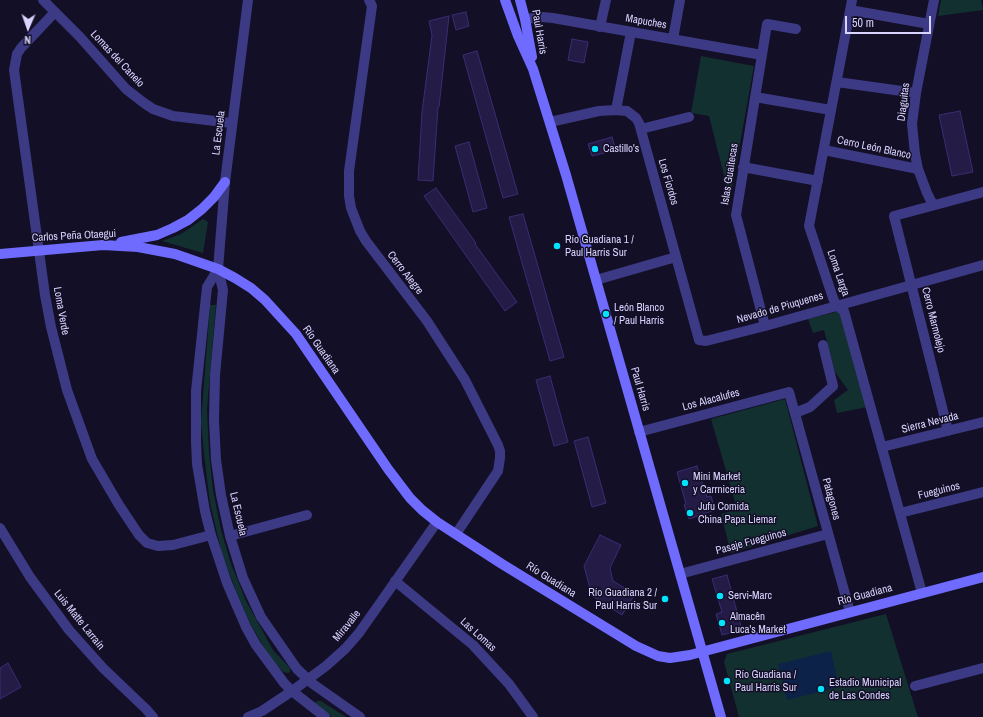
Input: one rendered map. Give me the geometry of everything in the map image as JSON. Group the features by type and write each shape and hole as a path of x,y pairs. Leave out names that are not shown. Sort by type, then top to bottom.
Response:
{"street":[{"name":"Lomas del Canelo","path":"43,0 80,37 126,89 153,109 173,116 232,123"},
{"name":"La Escuela","path":"248,0 225,182 218,269 223,290 214,397 215,440 221,494 230,536 243,578 260,617 282,650 297,669 308,680 360,717"},
{"name":"Cerro Alegre","path":"370,0 372,6 350,171 349,196 351,208 366,242 427,321 465,380 500,451 500,464 498,471 456,534"},
{"name":"Paul Harris","path":"505,0 518,36 533,69 550,122 721,717"},
{"name":"Paul Harris","path":"520,0 525,19 533,69"},
{"path":"600,26 606,0"},
{"path":"673,39 680,0"},
{"name":"Diaguitas","path":"933,205 918,169 912,124 916,93 934,0"},
{"path":"851,5 929,24"},
{"name":"Loma Larga","path":"851,5 810,226 836,305 844,311 922,593"},
{"name":"Loma Verde","path":"55,12 20,48 17,54 14,70 51,327 67,390 92,459 119,506 139,535 147,543 158,546 173,545 211,535"},
{"name":"Mapuches","path":"525,19 542,17 762,54"},
{"name":"Islas Guaitecas","path":"766,326 736,215 767,24 796,29"},
{"path":"616,110 631,32"},
{"path":"837,82 916,93"},
{"path":"755,97 832,110"},
{"name":"Los Fiordos","path":"550,122 616,110 627,111 632,114 639,123 699,340"},
{"path":"641,129 689,117"},
{"name":"Cerro León Blanco","path":"824,150 918,169"},
{"path":"743,167 818,181"},
{"path":"103,245 151,236 173,228 188,220 202,209 214,197 225,182"},
{"path":"933,205 983,192"},
{"name":"Cerro Marmolejo","path":"933,205 894,216 948,430"},
{"name":"Carlos Peña Otaegui","path":"0,254 103,245 120,245 175,254 218,269"},
{"path":"596,280 676,257"},
{"name":"Nevado de Piuquenes","path":"699,340 706,341 766,326 911,284 983,266"},
{"name":"La Escuela","path":"218,269 206,288 196,397 197,464 200,488 211,535 227,583 246,627 256,645 274,672 292,692 325,717"},
{"name":"Río Guadiana","path":"218,269 251,288 279,314 296,334 395,479 410,498 437,522 502,564 646,652 670,658 702,652 983,576"},
{"path":"795,413 810,407 833,386 823,345"},
{"name":"Los Alacalufes","path":"640,432 789,392"},
{"name":"Patagones","path":"789,392 850,612"},
{"name":"Sierra Nevada","path":"882,447 983,422"},
{"name":"Fueguinos","path":"900,513 983,492"},
{"path":"230,536 307,515"},
{"name":"Miravalle","path":"248,717 292,692 340,653 359,633 437,522"},
{"name":"Luis Matte Larraín","path":"0,528 30,577 69,630 104,668 153,717"},
{"name":"Pasaje Fueguinos","path":"680,574 828,534"},
{"name":"Las Lomas","path":"395,581 474,645 509,684 533,717"},
{"path":"915,686 983,668"}],"green space":[{"path":"941,0 981,0 983,10 938,16"},
{"path":"701,56 754,66 730,199 709,116 691,113"},
{"path":"203,219 208,222 203,253 162,241 181,234"},
{"path":"210,305 216,305 207,409 209,452 213,490 221,530 231,564 246,601 273,650 290,668 290,672 288,673 283,672 270,658 250,623 222,554 210,503 201,422"},
{"path":"840,311 867,407 837,413 834,400 848,390 835,372 824,330 813,333 808,319"},
{"path":"785,399 818,526 731,553 721,514 737,509 711,419"},
{"name":"Estadio Municipal de Las Condes","path":"886,614 918,717 739,717 724,662 727,654"},
{"path":"317,701 321,701 346,717 332,717 316,705 315,703"}],"water":[{"path":"831,651 839,687 787,700 778,664"}],"building":[{"path":"466,12 469,26 456,30 452,15"},
{"path":"449,16 438,107 433,181 418,180 422,112 432,35 429,21"},
{"path":"572,39 588,42 584,63 568,60"},
{"path":"477,51 518,194 503,198 463,55"},
{"path":"960,111 973,172 952,176 939,115"},
{"path":"612,137 616,150 592,156 588,144"},
{"path":"469,142 487,208 473,212 455,146"},
{"path":"436,188 517,302 505,311 424,196"},
{"path":"523,214 564,357 550,361 509,217"},
{"path":"550,376 568,442 554,446 536,380"},
{"path":"588,437 606,503 592,507 574,441"},
{"path":"697,466 707,497 711,496 715,510 689,519 684,505 686,504 677,472"},
{"path":"600,535 621,545 610,568 613,581 635,594 622,615 592,596 584,566"},
{"path":"727,575 742,630 722,635 716,614 722,612 712,579"},
{"path":"8,663 21,687 0,699 0,668"}],"place":[{"name":"Castillo's","path":"595,149"},
{"name":"Río Guadiana 1 / Paul Harris Sur","path":"557,246"},
{"name":"León Blanco / Paul Harris","path":"606,314"},
{"name":"Mini Market y Carrniceria","path":"685,483"},
{"name":"Jufu Comida China Papa Liemar","path":"690,513"},
{"name":"Servi-Marc","path":"720,596"},
{"name":"Río Guadiana 2 / Paul Harris Sur","path":"665,599"},
{"name":"Almacên Luca's Market","path":"722,623"},
{"name":"Río Guadiana / Paul Harris Sur","path":"727,681"},
{"name":"Estadio Municipal de Las Condes","path":"821,689"}]}
